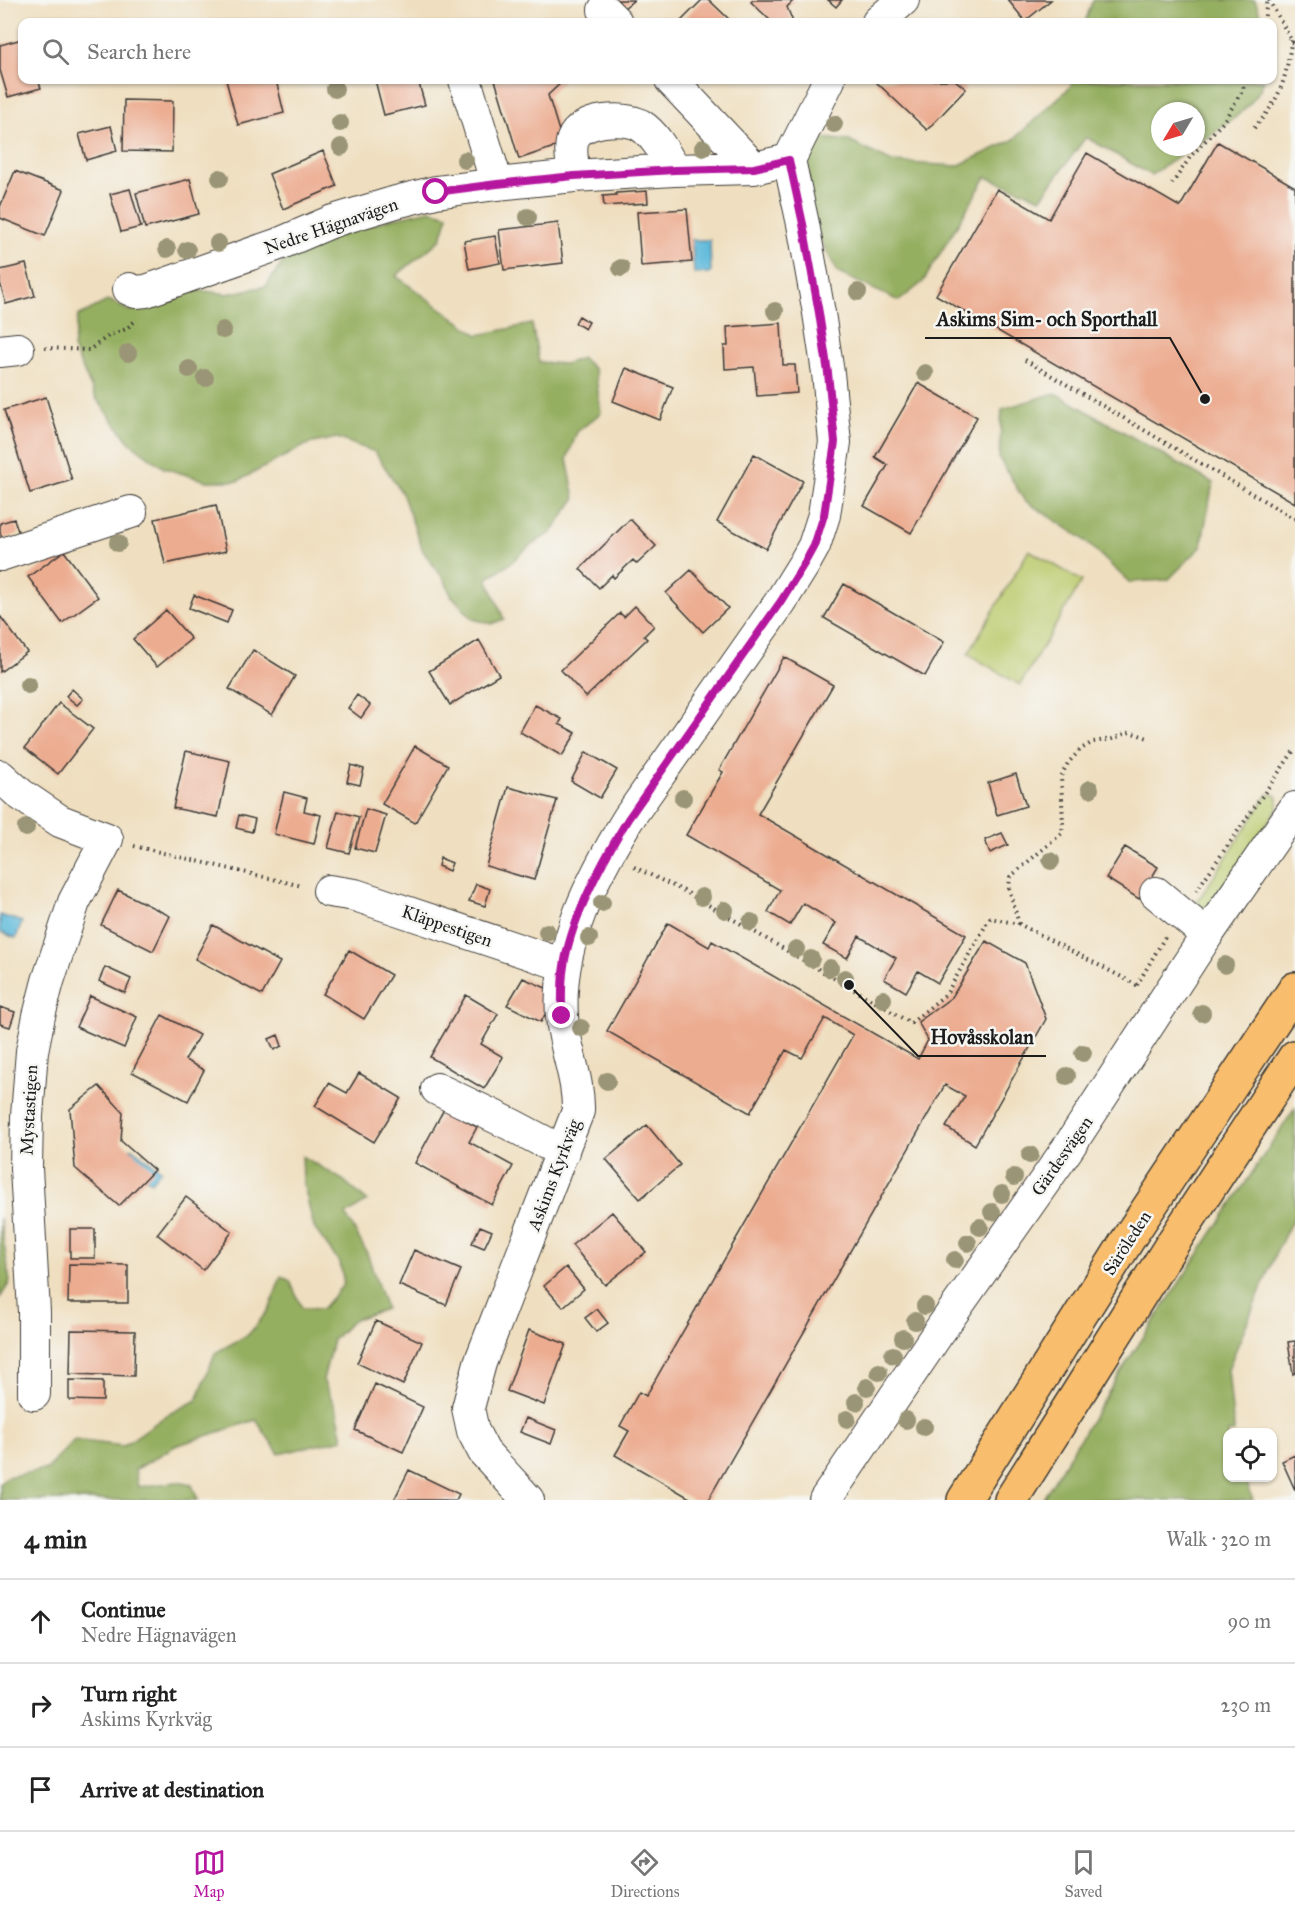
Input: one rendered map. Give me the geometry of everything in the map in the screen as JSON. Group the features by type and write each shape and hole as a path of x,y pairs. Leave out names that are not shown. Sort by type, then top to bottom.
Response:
{"main road":[{"name":"Säröleden","path":"964,1500 1132,1233 1295,989"},
{"path":"1011,1500 1172,1244 1295,1057"}],"street":[{"path":"883,18 903,0"},
{"path":"466,84 497,184"},
{"path":"675,84 754,168"},
{"path":"789,160 827,84"},
{"path":"574,176 573,137 589,124 610,121 632,122 640,125 659,144 674,170"},
{"name":"Nedre Hägnavägen","path":"137,290 279,244 333,221 436,192 574,176 754,168 789,160"},
{"name":"Askims Kyrkväg","path":"528,1500 484,1452 473,1431 468,1408 480,1363 578,1111 576,1080 562,1016 564,965 573,930 607,854 628,819 799,573 814,546 824,515 835,442 828,373 803,224 789,160"},
{"path":"0,555 131,512"},
{"path":"0,776 20,794 60,821 107,839"},
{"name":"Gärdesvägen","path":"825,1500 936,1335 1068,1148 1207,935 1295,808"},
{"name":"Mystastigen","path":"34,1394 34,1312 26,1168 32,1051 48,981 75,902 107,839"},
{"name":"Kläppestigen","path":"329,891 355,895 564,965"},
{"path":"1156,893 1207,935"},
{"path":"437,1089 563,1152"}],"path":[{"path":"1265,18 1268,0"},
{"path":"1268,0 1292,38 1295,47"},
{"path":"1254,129 1278,97 1284,80 1292,38"},
{"path":"1172,184 1191,156 1223,122 1245,84"},
{"path":"9,350 89,350 110,335 135,322 141,312 137,290"},
{"path":"1025,360 1295,519"},
{"path":"1019,924 1009,888 1010,877 1062,833 1060,776 1068,763 1081,749 1093,742 1112,739 1130,732 1148,738"},
{"path":"607,854 686,892 911,1023 947,993 990,918 1019,924 1137,985 1180,914 1295,749"},
{"path":"107,839 329,891"}],"green space":[{"path":"1093,0 1255,0 1262,18 1086,18"},
{"path":"1071,84 1262,84 1245,109 1205,139 1205,102 1151,102 1151,156 1179,156 1151,175 1086,137 1041,198 986,177 923,282 899,301 838,273 811,222 805,193 805,136 849,141 892,162 957,166 1013,140"},
{"path":"430,210 448,215 441,239 396,276 478,335 532,324 539,362 565,364 582,358 595,370 601,413 577,432 567,459 575,499 551,533 487,578 504,619 491,624 473,619 451,595 445,581 423,551 402,493 375,452 337,438 308,444 238,481 207,481 164,468 129,442 96,398 73,348 78,316 109,300 129,311 182,288 227,294 266,286 292,250 390,219"},
{"path":"1055,393 1213,483 1201,547 1168,580 1129,582 1082,538 1024,500 999,458 1002,409"},
{"path":"1029,550 1082,581 1020,685 968,654"},
{"path":"1268,794 1275,795 1278,799 1278,807 1252,847 1206,909 1201,907 1197,902"},
{"path":"1295,1108 1295,1214 1275,1255 1228,1369 1234,1428 1223,1428 1223,1482 1246,1482 1253,1500 1042,1500 1127,1362"},
{"path":"302,1156 343,1180 367,1201 346,1215 367,1253 386,1309 353,1320 333,1340 323,1380 337,1411 343,1439 279,1454 256,1420 175,1446 135,1470 138,1487 177,1482 192,1485 198,1500 0,1500 0,1483 7,1477 47,1469 74,1440 123,1446 167,1415 197,1400 215,1353 249,1334 270,1308 281,1276 290,1281 302,1308 322,1309 344,1284 340,1263 314,1228 303,1182"},
{"path":"0,1218 10,1282 0,1298"}],"water":[{"path":"692,240 710,240 711,273 694,274"},
{"path":"0,915 22,922 16,938 0,932"},
{"path":"132,1148 161,1170 151,1182 125,1161 129,1149"}],"building":[{"path":"617,0 634,0 624,8"},
{"path":"702,0 709,0 728,18 684,18"},
{"path":"753,0 794,0 787,7 791,18 768,18 751,2"},
{"path":"828,0 842,0 836,7"},
{"path":"1008,0 1051,0 1029,18 1023,18"},
{"path":"18,40 18,84 40,84 41,88 8,97 0,70 0,45"},
{"path":"227,84 277,84 284,113 238,125"},
{"path":"376,84 419,84 425,105 384,115"},
{"path":"496,84 560,84 548,95 563,144 519,159"},
{"path":"878,84 960,84 966,89 927,130"},
{"path":"124,100 173,101 172,152 123,151"},
{"path":"111,126 117,151 86,160 79,134"},
{"path":"1218,142 1295,187 1295,503 936,295 997,189 1049,219 1087,153 1180,207"},
{"path":"323,151 337,186 283,209 269,174"},
{"path":"15,171 64,190 45,236 0,218 0,207"},
{"path":"190,179 199,214 145,228 136,193"},
{"path":"130,189 141,227 121,232 110,194"},
{"path":"647,191 648,203 604,206 603,196"},
{"path":"687,209 692,262 641,266 637,212"},
{"path":"558,223 563,263 504,270 499,230"},
{"path":"495,236 500,263 469,269 464,241"},
{"path":"26,264 35,296 6,304 0,283 0,270"},
{"path":"579,316 589,322 585,329 575,323"},
{"path":"781,323 783,365 795,365 797,393 757,396 754,367 725,369 724,346 728,346 727,327"},
{"path":"626,368 673,387 660,420 613,401"},
{"path":"918,383 977,417 911,533 864,506 888,465 875,457"},
{"path":"46,397 72,480 30,493 4,410"},
{"path":"754,454 803,481 766,549 717,522"},
{"path":"216,505 226,551 165,564 155,519"},
{"path":"14,519 19,534 2,539 0,523"},
{"path":"630,519 656,546 637,564 633,560 614,578 612,575 599,588 580,569"},
{"path":"64,551 98,597 62,623 28,577"},
{"path":"691,570 728,608 703,632 666,593"},
{"path":"844,584 944,642 925,676 824,618"},
{"path":"194,595 232,610 227,623 189,608"},
{"path":"635,606 654,626 644,636 647,639 586,697 561,670 620,613 624,617"},
{"path":"166,610 191,639 157,667 133,639"},
{"path":"0,616 27,652 0,672"},
{"path":"479,640 499,675 450,705 429,671"},
{"path":"253,650 295,676 272,715 229,689"},
{"path":"784,657 833,685 758,814 966,935 938,983 918,971 906,992 884,979 896,958 859,936 847,958 823,945 836,923 803,903 790,925 768,912 780,890 686,835 723,772 719,770"},
{"path":"72,689 83,699 77,705 66,696"},
{"path":"357,695 370,705 361,718 348,708"},
{"path":"59,703 93,729 58,774 25,748"},
{"path":"535,705 562,719 559,724 576,733 562,756 520,732"},
{"path":"415,746 448,765 415,823 382,804"},
{"path":"186,751 230,761 218,817 173,808"},
{"path":"586,752 617,770 600,798 571,781"},
{"path":"351,765 364,769 360,785 347,782"},
{"path":"1016,774 1026,806 997,815 988,783"},
{"path":"508,787 557,800 534,880 486,866"},
{"path":"284,792 307,798 304,811 321,815 314,844 274,834"},
{"path":"366,809 386,815 375,853 355,848"},
{"path":"338,811 359,817 349,853 328,848"},
{"path":"239,815 255,819 252,832 236,828"},
{"path":"1002,833 1008,845 990,853 985,840"},
{"path":"1125,847 1158,867 1139,899 1106,878"},
{"path":"440,858 452,863 449,871 438,866"},
{"path":"476,884 490,889 485,906 469,901"},
{"path":"118,890 170,916 153,951 101,925"},
{"path":"668,923 709,947 712,941 918,1059 928,1040 918,1022 952,997 986,941 1025,963 1046,1019 975,1145 946,1127 965,1096 945,1085 708,1500 693,1500 615,1455 629,1431 620,1426 639,1392 646,1396 853,1035 825,1018 802,1058 786,1050 750,1113 607,1031"},
{"path":"213,925 280,962 262,995 195,959"},
{"path":"349,950 391,975 364,1019 323,994"},
{"path":"105,967 131,979 125,993 99,981"},
{"path":"523,978 546,988 549,1007 541,1022 507,1005"},
{"path":"466,995 498,1014 481,1044 503,1057 484,1089 430,1057"},
{"path":"90,996 137,1017 124,1048 76,1027"},
{"path":"0,1007 15,1012 10,1027 0,1024"},
{"path":"162,1015 199,1035 185,1060 204,1070 188,1101 132,1072"},
{"path":"278,1035 282,1046 274,1050 269,1039"},
{"path":"359,1073 401,1098 374,1142 315,1106 329,1083 347,1093"},
{"path":"99,1086 123,1112 121,1141 154,1170 119,1206 75,1168 70,1109"},
{"path":"444,1109 477,1127 469,1142 513,1166 492,1205 415,1163"},
{"path":"647,1125 680,1165 640,1199 606,1159"},
{"path":"186,1197 232,1232 203,1270 157,1234"},
{"path":"612,1212 646,1252 605,1285 572,1245"},
{"path":"480,1226 492,1231 484,1248 472,1243"},
{"path":"70,1229 95,1229 95,1258 70,1258"},
{"path":"414,1250 461,1270 446,1305 399,1285"},
{"path":"69,1264 128,1265 128,1303 68,1303"},
{"path":"566,1267 584,1289 563,1307 544,1286"},
{"path":"597,1309 608,1323 596,1332 585,1318"},
{"path":"376,1321 422,1342 403,1385 357,1363"},
{"path":"71,1330 135,1331 134,1376 70,1374"},
{"path":"529,1330 566,1344 544,1405 507,1391"},
{"path":"1295,1341 1295,1373 1293,1374 1288,1342"},
{"path":"69,1380 103,1381 103,1401 69,1400"},
{"path":"375,1384 423,1407 403,1452 355,1430"},
{"path":"526,1418 556,1430 551,1444 520,1432"},
{"path":"1295,1455 1295,1490 1282,1461"},
{"path":"409,1470 459,1494 456,1500 394,1500"}],"place":[{"name":"Askims Sim- och Sporthall","path":"1205,399"},
{"name":"Hovåsskolan","path":"849,985"}],"route":[{"path":"436,192 574,176 754,168 789,160 819,313 835,442 824,515 814,546 781,601 628,819 607,854 573,930 564,965 562,1016"}]}
